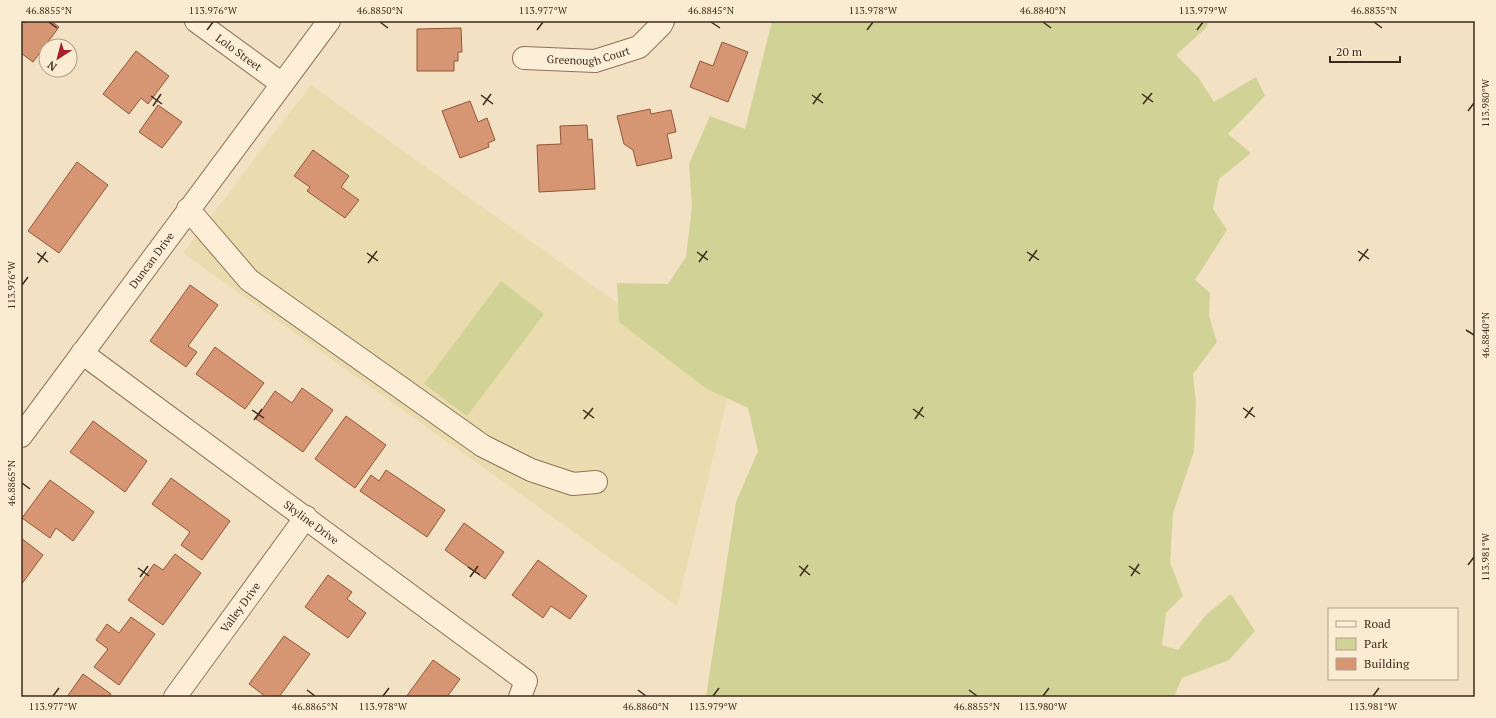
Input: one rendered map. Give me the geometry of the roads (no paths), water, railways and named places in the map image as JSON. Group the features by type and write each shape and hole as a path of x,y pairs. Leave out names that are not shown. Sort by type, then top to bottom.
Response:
{"street":[{"name":"Lolo Street","path":"196,21 282,84"},
{"name":"Duncan Drive","path":"21,436 329,21"},
{"name":"Greenough Court","path":"524,58 595,61 639,47 661,25 663,21"},
{"path":"188,209 249,280 483,446 530,470 573,484 596,482"},
{"name":"Skyline Drive","path":"82,353 526,681 520,697"},
{"name":"Valley Drive","path":"175,697 306,517"}]}
